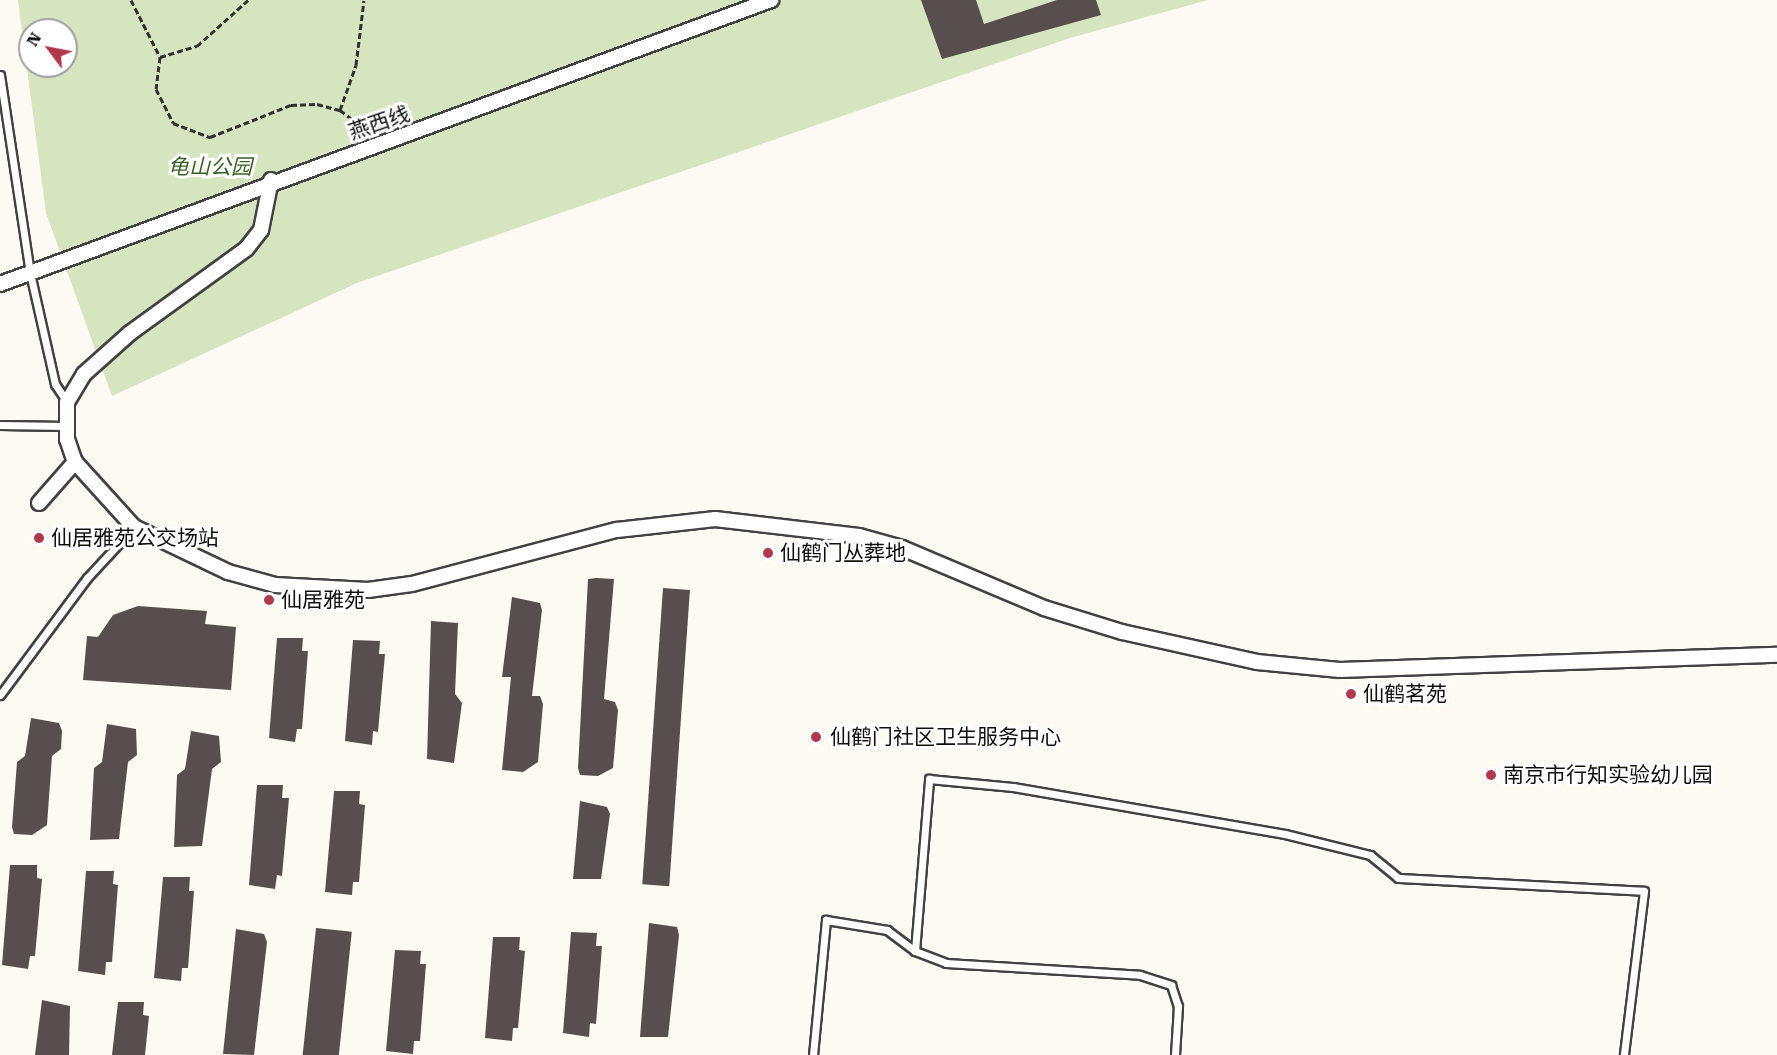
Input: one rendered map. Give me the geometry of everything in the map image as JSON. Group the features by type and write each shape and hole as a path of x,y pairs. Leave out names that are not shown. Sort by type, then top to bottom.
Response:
{"street":[{"name":"燕西线","path":"0,284 271,180 380,146 771,0"},
{"path":"271,180 261,230 246,249 130,333 84,374 67,402 67,426 75,462 134,527 228,572 275,585 329,591 412,584 617,530 715,519 799,526 902,548 1044,608 1122,632 1257,662 1340,670 1777,655"},
{"path":"39,503 75,462"}],"lane":[{"path":"0,75 30,273 55,384 67,402"},
{"path":"0,425 67,426"},
{"path":"0,694 87,578 134,527"},
{"path":"915,951 929,779 1013,787 1285,834 1370,855 1398,878 1644,891 1624,1055"},
{"path":"813,1055 826,920 887,930 915,951 946,963 1140,975 1171,985 1178,1006 1175,1055"}],"path":[{"path":"132,0 160,57 156,89 163,109 173,123 191,132 210,137 232,133 291,105 340,110 364,125 380,146"},
{"path":"160,57 197,46 248,0"},
{"path":"340,110 356,64 364,0"}],"green space":[{"name":"龟山公园","path":"18,0 1208,0 1070,38 357,283 112,396 46,213 28,78 78,78 78,18 20,18"}],"building":[{"path":"921,0 976,0 984,24 1057,0 1096,0 1101,15 942,59"},
{"path":"588,579 614,579 604,699 615,702 618,710 613,768 598,776 580,775 578,768"},
{"path":"663,588 690,590 669,886 642,884"},
{"path":"512,597 540,603 542,610 532,696 540,696 543,704 538,762 523,772 502,770 511,677 502,677"},
{"path":"138,606 207,611 205,624 236,627 231,690 83,680 87,636 98,637 113,615"},
{"path":"431,621 458,623 455,694 462,703 454,763 427,759"},
{"path":"277,638 303,638 302,651 308,651 302,729 297,729 295,742 269,738"},
{"path":"353,640 380,641 379,654 385,654 378,732 373,731 372,745 345,741"},
{"path":"31,718 59,723 62,731 61,749 52,756 47,825 32,835 14,834 12,827 17,762 25,756"},
{"path":"107,724 136,729 137,755 128,762 119,839 90,840 94,768 102,762"},
{"path":"191,731 219,736 221,762 212,769 202,846 174,847 177,775 185,769"},
{"path":"257,785 283,785 282,798 289,798 282,876 277,875 275,889 249,885"},
{"path":"334,791 360,791 359,804 365,805 359,882 353,882 352,895 325,892"},
{"path":"580,801 607,807 610,814 601,879 573,879"},
{"path":"10,865 37,865 37,878 42,879 35,956 30,956 28,969 2,965"},
{"path":"86,871 114,871 113,884 118,885 112,962 106,962 105,975 78,971"},
{"path":"163,877 190,877 189,891 194,891 188,968 182,968 181,981 154,978"},
{"path":"649,923 677,927 679,935 668,1037 640,1037"},
{"path":"316,928 352,932 339,1055 303,1055"},
{"path":"236,929 264,934 267,942 254,1055 223,1054"},
{"path":"571,932 597,933 596,946 602,946 596,1024 590,1023 589,1037 563,1033"},
{"path":"493,937 520,937 519,950 525,951 518,1028 513,1028 512,1041 485,1038"},
{"path":"395,950 421,951 420,964 426,964 420,1041 414,1041 413,1054 386,1051"},
{"path":"42,1000 70,1006 69,1055 35,1055"},
{"path":"118,1002 144,1002 143,1015 149,1016 145,1055 112,1055"}],"place":[{"name":"仙居雅苑公交场站","path":"39,538"},
{"name":"仙鹤门丛葬地","path":"768,553"},
{"name":"仙居雅苑","path":"269,600"},
{"name":"仙鹤茗苑","path":"1351,694"},
{"name":"仙鹤门社区卫生服务中心","path":"816,737"},
{"name":"南京市行知实验幼儿园","path":"1491,775"}]}
